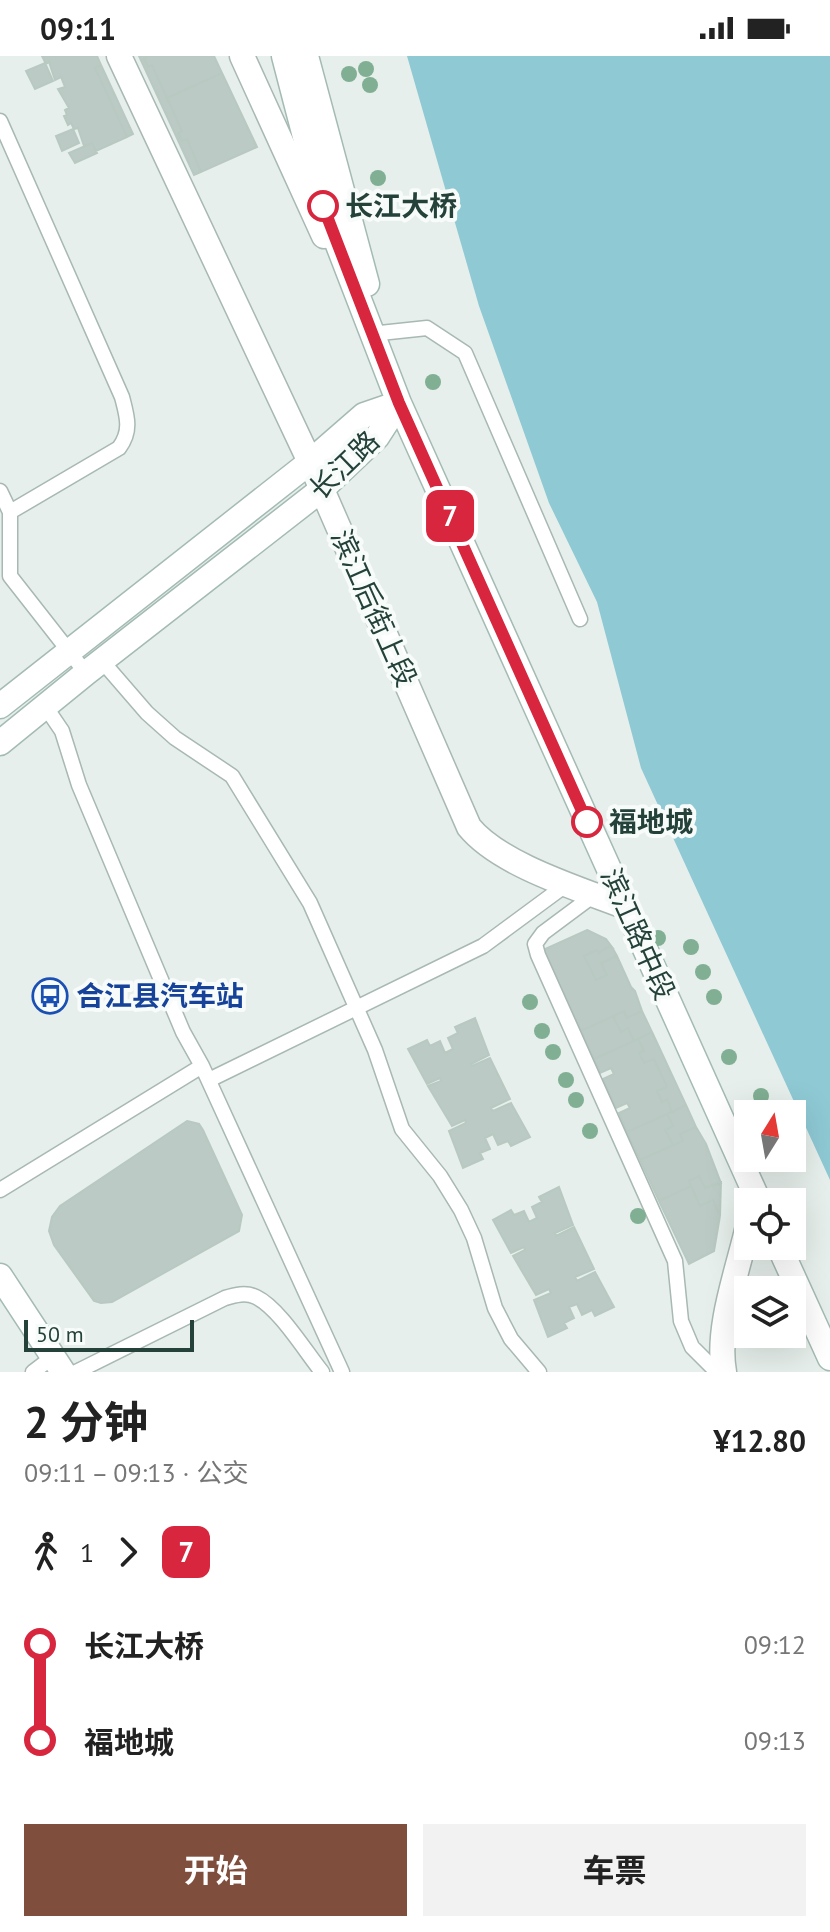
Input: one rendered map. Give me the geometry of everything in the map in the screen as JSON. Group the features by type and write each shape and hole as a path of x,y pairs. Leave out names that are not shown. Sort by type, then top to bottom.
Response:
{"main road":[{"name":"滨江后街上段","path":"119,56 310,462 469,827 488,846 567,884 626,907"},
{"path":"242,56 399,403"},
{"path":"284,56 323,206 399,403"},
{"path":"306,56 399,403"},
{"name":"长江路","path":"3,704 310,462 364,415 399,403"},
{"name":"长江路","path":"0,743 321,490 377,437 399,403"},
{"name":"滨江路中段","path":"399,403 751,1188"},
{"path":"3,704 21,726"},
{"path":"724,1372 721,1358 724,1331 740,1260"},
{"path":"785,1260 830,1358"},
{"path":"0,1276 59,1364"}],"lane":[{"path":"0,121 122,397 128,429 119,448 10,512"},
{"path":"380,333 427,328 465,353 580,619"},
{"path":"0,491 10,512 5,576 69,650 94,667 175,738 232,776 310,903 375,1050 402,1129 440,1176 461,1210 474,1238 495,1308 511,1339 539,1372"},
{"path":"45,706 62,731 85,799 183,1032 209,1080 342,1372"},
{"path":"209,1080 483,946 567,884"},
{"path":"594,895 543,933 535,944 675,1261 681,1321 692,1347 717,1372"},
{"path":"0,1190 202,1066"},
{"path":"76,1372 225,1298 242,1294 256,1296 274,1312 322,1372"},
{"path":"33,1372 59,1364"}],"water":[{"path":"407,56 830,56 830,1180 806,1128 806,1100 793,1100 641,768 597,602 549,503 479,306"}],"building":[{"path":"42,56 97,56 101,65 95,68 127,137 96,151 92,143 84,146 78,128 74,129 71,123 68,125 64,116 69,108 58,89 65,87 61,77 55,80 49,62 46,64"},
{"path":"139,56 148,56 144,59 148,67 152,65 182,131 178,133 182,141 187,139 201,172 194,175"},
{"path":"148,56 214,56 222,73 167,98 152,65 148,67 144,59"},
{"path":"45,63 53,81 35,89 26,71"},
{"path":"101,65 133,134 127,137 95,68"},
{"path":"222,73 257,147 201,172 187,139 182,141 178,133 182,131 167,98"},
{"path":"73,129 79,143 62,151 56,136"},
{"path":"92,143 97,153 75,163 69,153"},
{"path":"587,930 606,939 612,947 584,956 596,980 607,975 601,963 617,956 642,1011 627,1018 624,1011 581,1031 543,950"},
{"path":"609,946 617,956 601,963 607,975 596,980 584,956 597,950 599,953"},
{"path":"624,1011 627,1018 642,1011 652,1032 634,1041 628,1028 621,1032 613,1016"},
{"path":"613,1016 621,1032 628,1028 634,1041 594,1059 581,1031"},
{"path":"475,1018 489,1055 471,1064 490,1058 510,1099 491,1108 493,1111 511,1103 530,1137 511,1146 508,1141 498,1145 493,1134 485,1138 490,1149 480,1153 483,1159 463,1168 449,1131 466,1123 465,1120 452,1126 428,1086 441,1081 440,1078 427,1084 408,1049 427,1040 430,1046 440,1041 445,1053 453,1049 448,1038 458,1033 455,1027"},
{"path":"652,1032 686,1105 672,1112 667,1099 662,1102 657,1091 667,1087 654,1059 644,1063 639,1053 644,1051 638,1039"},
{"path":"638,1039 644,1051 639,1053 644,1063 654,1059 667,1087 657,1091 662,1102 667,1099 672,1112 627,1132 619,1113 630,1108 627,1103 616,1108 603,1079 614,1074 611,1068 600,1073 594,1059"},
{"path":"686,1105 696,1127 680,1134 683,1141 673,1145 665,1130 673,1126 667,1114"},
{"path":"667,1114 673,1126 665,1130 673,1145 640,1160 627,1132"},
{"path":"187,1121 199,1124 203,1130 242,1215 239,1231 112,1302 94,1301 54,1245 49,1231 52,1217 60,1206"},
{"path":"696,1127 721,1183 705,1188 699,1176 689,1181 691,1186 659,1201 640,1160 683,1141 680,1134"},
{"path":"699,1176 705,1188 716,1183 720,1185 721,1181 720,1216 713,1200 700,1206 689,1181"},
{"path":"691,1186 700,1206 713,1200 720,1216 714,1251 689,1264 659,1201"},
{"path":"559,1187 573,1225 555,1233 556,1236 574,1227 594,1269 575,1277 577,1281 595,1272 614,1307 595,1316 592,1310 582,1315 577,1304 569,1307 574,1318 564,1323 567,1328 548,1337 534,1300 551,1293 549,1289 536,1295 513,1256 525,1250 524,1247 511,1253 493,1220 511,1210 514,1215 524,1211 529,1222 537,1218 532,1207 542,1202 539,1197"}],"bus line":[{"name":"7","path":"323,206 399,403 587,822"}],"place":[{"name":"长江大桥","path":"323,206"},
{"name":"福地城","path":"587,822"},
{"name":"合江县汽车站","path":"50,996"}]}
